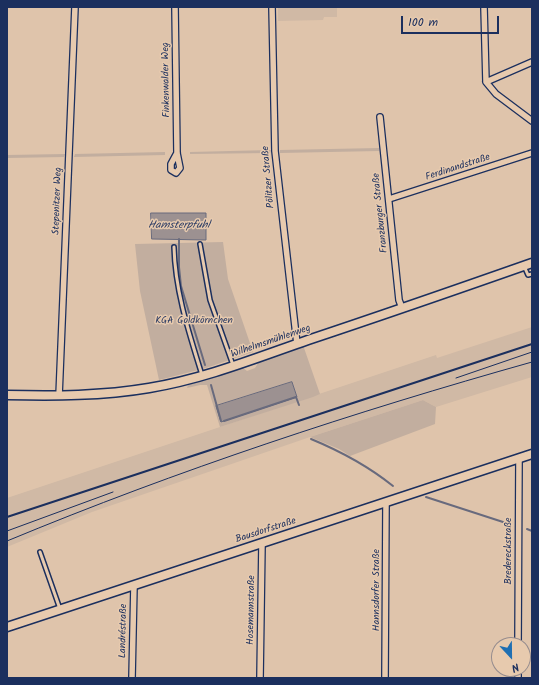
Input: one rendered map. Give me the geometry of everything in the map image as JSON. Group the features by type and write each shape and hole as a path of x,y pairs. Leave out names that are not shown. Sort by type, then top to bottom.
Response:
{"street":[{"name":"Stepenitzer Weg","path":"59,396 75,7"},
{"name":"Finkenwalder Weg","path":"175,7 177,153"},
{"name":"Pölitzer Straße","path":"272,7 276,156 297,344"},
{"path":"484,7 486,82 496,94 532,121"},
{"path":"486,82 532,62"},
{"name":"Franzburger Straße","path":"380,117 399,300 402,308"},
{"name":"Ferdinandstraße","path":"389,199 532,153"},
{"name":"Wilhelmsmühlenweg","path":"7,396 59,396 135,390 202,376 528,264"},
{"name":"Bausdorfstraße","path":"7,627 532,454"},
{"name":"Bredereckstraße","path":"518,637 519,458"},
{"name":"Hannsdorfer Straße","path":"385,678 386,502"},
{"name":"Hosemannstraße","path":"260,678 262,543"},
{"name":"Landréstraße","path":"132,678 134,585"}],"lane":[{"path":"200,244 210,300 234,366"},
{"path":"174,247 178,291 202,376"},
{"path":"528,264 528,275 532,274"},
{"path":"40,552 60,609"}],"shaded area":[{"path":"278,7 337,7 337,17 324,17 323,20 278,21"},
{"path":"532,327 532,377 436,407 423,400 92,512 7,547 7,498 436,355 437,358"}],"green space":[{"path":"379,148 379,151 280,153 280,150"},
{"path":"271,150 270,153 190,154 190,152"},
{"path":"165,152 165,155 74,157 75,154"},
{"path":"65,154 64,157 7,158 7,155"},
{"name":"KGA Goldkörnchen","path":"223,242 228,279 253,352 206,368 159,380 140,291 135,244"},
{"path":"303,345 320,394 220,427 207,385 187,388 189,383 242,367 247,371 255,368 260,360","holes":["292,383 297,397 221,422 217,406"]},
{"path":"423,400 436,407 435,424 350,456 339,449 310,437"}],"water":[{"name":"Hamsterpfuhl","path":"151,213 206,213 206,240 152,239"},
{"path":"292,382 297,397 221,422 216,406"}],"waterway":[{"path":"179,239 181,286 205,365"},
{"path":"211,385 221,421"},
{"path":"224,421 296,397 299,405"},
{"path":"311,439 354,460 393,486"},
{"path":"426,497 503,522"},
{"path":"527,529 532,531"}],"tram line":[{"path":"456,378 532,352"},
{"path":"7,541 201,466 399,401 532,362"},
{"path":"7,531 113,492"}],"railway":[{"path":"7,517 532,344"}]}
